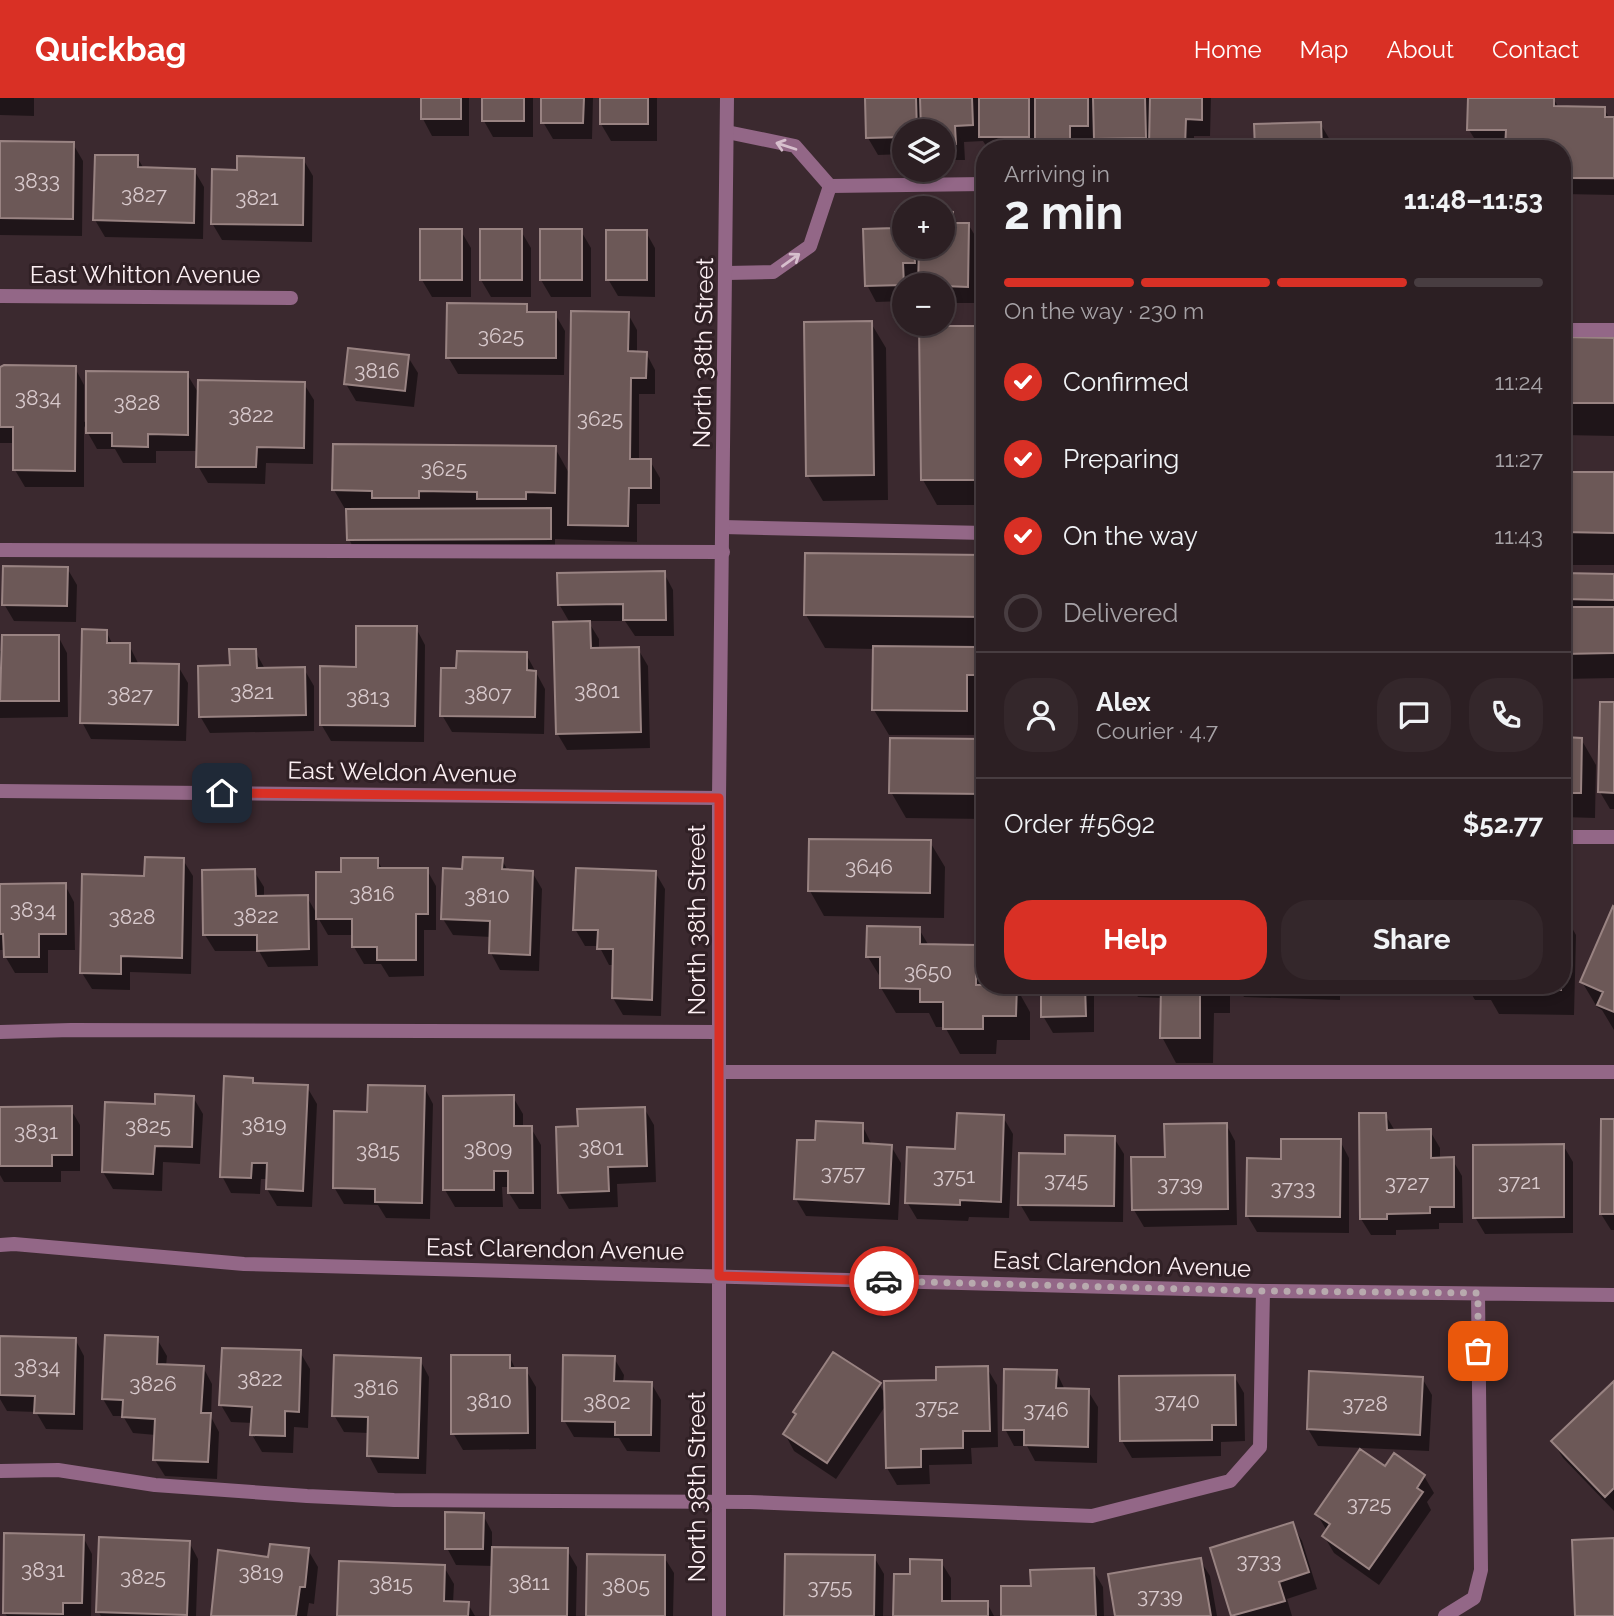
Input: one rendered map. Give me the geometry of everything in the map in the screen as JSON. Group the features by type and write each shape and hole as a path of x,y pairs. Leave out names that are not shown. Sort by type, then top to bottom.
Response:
{"street":[{"name":"North 38th Street","path":"719,1616 719,798 727,98"},
{"path":"727,132 795,146 830,186 976,184"},
{"path":"727,273 773,272 810,246 830,186"},
{"name":"East Whitton Avenue","path":"0,296 290,298"},
{"path":"1571,330 1614,330"},
{"path":"723,527 976,533"},
{"path":"0,550 723,552"},
{"name":"East Weldon Avenue","path":"0,791 719,798"},
{"path":"1571,837 1614,837"},
{"path":"0,1032 719,1032"},
{"path":"719,1072 1614,1072"},
{"name":"East Clarendon Avenue","path":"0,1245 244,1264 1263,1291 1614,1294"},
{"path":"0,1471 58,1470 155,1485 394,1500 719,1502 1092,1516 1230,1481 1260,1447 1263,1291"},
{"path":"1445,1616 1474,1598 1481,1570 1478,1293"}],"building":[{"path":"421,98 461,98 461,119 421,119"},
{"path":"482,98 524,98 524,121 482,121"},
{"path":"541,98 584,98 583,123 541,123"},
{"path":"600,98 648,98 648,124 600,124"},
{"path":"865,98 916,98 917,119 892,119 892,137 866,138"},
{"path":"920,98 972,98 973,125 955,126 955,119 921,119"},
{"path":"979,98 1029,98 1029,137 979,137"},
{"path":"1035,98 1088,98 1088,126 1070,126 1070,140 1035,140"},
{"path":"1093,98 1145,98 1146,138 1094,139"},
{"path":"1150,98 1202,98 1202,120 1186,119 1185,140 1149,140"},
{"path":"1468,98 1554,98 1554,106 1605,107 1605,117 1614,117 1614,178 1571,178 1571,140 1505,140 1506,130 1467,130"},
{"path":"1321,122 1322,140 1255,140 1254,124"},
{"path":"0,141 74,142 73,219 0,218"},
{"path":"95,155 138,155 138,167 195,169 194,223 93,220"},
{"path":"237,156 304,158 303,225 211,224 212,169 237,170"},
{"path":"955,223 969,223 968,287 955,286 955,273 918,273 919,259 955,259"},
{"path":"892,228 892,259 915,259 915,263 903,263 903,273 892,273 892,285 865,286 863,229"},
{"path":"420,229 462,229 462,280 420,280"},
{"path":"480,229 522,229 522,280 480,280"},
{"path":"540,229 582,229 582,280 540,280"},
{"path":"606,230 647,230 647,280 606,280"},
{"path":"447,303 527,304 527,312 556,312 556,358 446,358"},
{"path":"571,311 629,312 628,351 647,352 646,378 631,378 630,459 651,459 651,488 629,488 628,526 568,525"},
{"path":"872,321 874,475 806,476 804,322"},
{"path":"955,326 976,326 976,480 921,480 919,336 955,336"},
{"path":"1571,337 1614,338 1614,403 1571,403"},
{"path":"348,348 409,355 405,391 344,384"},
{"path":"76,366 75,471 13,470 13,427 0,427 0,367"},
{"path":"86,371 188,372 188,435 148,434 148,447 112,446 112,433 86,433"},
{"path":"198,380 305,382 304,448 257,447 256,467 196,467"},
{"path":"333,444 556,446 555,493 526,492 526,499 477,499 477,492 419,491 419,498 372,498 372,491 332,490"},
{"path":"1571,472 1614,472 1614,533 1571,532"},
{"path":"551,508 551,539 347,540 346,509"},
{"path":"805,553 976,555 976,617 804,615"},
{"path":"3,566 68,567 67,606 2,605"},
{"path":"665,571 666,620 623,620 623,604 558,605 557,573"},
{"path":"1571,573 1614,574 1614,600 1571,599"},
{"path":"1571,607 1614,607 1614,653 1571,654"},
{"path":"590,621 591,648 639,647 641,732 556,734 553,622"},
{"path":"356,626 417,626 415,726 320,725 320,666 356,667"},
{"path":"82,629 107,630 107,643 130,643 130,663 179,664 178,725 80,723"},
{"path":"2,635 59,635 59,701 0,701"},
{"path":"873,646 976,647 976,675 967,675 967,711 872,710"},
{"path":"229,649 256,649 257,668 305,667 306,715 199,717 198,666 230,665"},
{"path":"457,651 527,652 527,670 536,671 535,717 440,716 441,668 456,668"},
{"path":"1600,702 1614,702 1614,793 1598,792"},
{"path":"1571,737 1582,738 1581,793 1571,793"},
{"path":"890,738 976,739 976,794 889,793"},
{"path":"809,839 931,840 930,893 808,891"},
{"path":"145,857 184,858 182,958 121,956 121,974 80,973 82,874 144,876"},
{"path":"463,857 503,858 502,869 533,871 530,955 489,953 490,921 441,919 443,868 462,869"},
{"path":"341,858 378,858 378,868 428,868 428,914 416,914 416,960 377,960 377,947 352,947 352,919 316,919 316,872 341,872"},
{"path":"576,868 656,871 652,1000 612,998 613,949 597,949 598,930 573,930"},
{"path":"255,869 256,896 308,895 309,949 257,951 257,935 203,935 202,870"},
{"path":"66,883 66,934 39,934 39,957 4,957 3,934 0,934 0,884"},
{"path":"1613,906 1614,1012 1597,1005 1603,992 1580,982"},
{"path":"867,926 920,927 920,944 976,945 976,994 1017,994 1016,1016 983,1016 983,1029 943,1029 943,1002 920,1002 920,989 880,988 880,957 866,957"},
{"path":"1041,994 1085,994 1086,1016 1041,1017"},
{"path":"1161,994 1200,994 1200,1038 1160,1038"},
{"path":"224,1076 253,1078 253,1083 308,1085 303,1191 266,1189 267,1163 252,1163 251,1178 220,1177"},
{"path":"368,1085 425,1086 422,1203 375,1202 375,1189 333,1188 334,1111 367,1112"},
{"path":"155,1094 194,1096 192,1147 155,1146 153,1174 102,1172 105,1102 155,1104"},
{"path":"514,1095 514,1126 532,1126 533,1193 508,1193 508,1171 494,1171 494,1190 443,1190 443,1096"},
{"path":"72,1106 72,1155 52,1155 52,1166 0,1166 0,1107"},
{"path":"645,1107 647,1166 608,1167 609,1191 558,1193 556,1127 578,1126 577,1109"},
{"path":"957,1113 1004,1115 1001,1202 960,1200 960,1205 905,1203 907,1147 955,1149"},
{"path":"1359,1113 1386,1113 1387,1130 1431,1129 1431,1158 1454,1157 1454,1207 1430,1207 1430,1213 1387,1214 1387,1219 1360,1219"},
{"path":"1601,1119 1614,1119 1614,1214 1600,1214"},
{"path":"816,1121 863,1123 863,1143 892,1145 889,1204 794,1199 797,1140 815,1140"},
{"path":"1227,1123 1228,1209 1132,1210 1131,1157 1165,1157 1164,1124"},
{"path":"1065,1135 1115,1136 1114,1206 1018,1205 1019,1153 1065,1154"},
{"path":"1281,1139 1341,1139 1340,1217 1246,1216 1247,1158 1281,1159"},
{"path":"1564,1144 1564,1217 1473,1218 1473,1145"},
{"path":"105,1335 158,1337 157,1364 204,1366 201,1413 211,1413 208,1462 153,1460 155,1419 122,1417 123,1400 102,1399"},
{"path":"0,1336 76,1338 74,1414 34,1413 35,1396 0,1395"},
{"path":"222,1348 301,1350 299,1412 285,1411 285,1436 250,1435 252,1407 219,1405"},
{"path":"833,1352 881,1383 827,1463 783,1434 796,1414 793,1412"},
{"path":"334,1355 421,1358 418,1458 367,1456 368,1417 332,1416"},
{"path":"451,1355 510,1355 510,1368 527,1368 528,1433 451,1434"},
{"path":"563,1355 615,1356 614,1381 652,1382 651,1435 615,1435 615,1422 562,1421"},
{"path":"988,1366 990,1431 963,1431 963,1448 921,1449 921,1467 886,1468 884,1381 936,1380 936,1367"},
{"path":"1004,1369 1057,1370 1056,1388 1089,1389 1088,1447 1024,1445 1024,1430 1003,1430"},
{"path":"1309,1371 1423,1377 1420,1435 1307,1429"},
{"path":"1235,1375 1236,1425 1212,1425 1212,1440 1120,1441 1119,1376"},
{"path":"1614,1381 1614,1488 1605,1497 1551,1441"},
{"path":"1360,1449 1385,1466 1394,1453 1425,1475 1417,1488 1423,1492 1369,1569 1322,1536 1330,1524 1315,1514"},
{"path":"445,1512 484,1513 483,1549 445,1549"},
{"path":"1293,1522 1309,1572 1279,1582 1285,1601 1231,1616 1210,1548"},
{"path":"4,1533 84,1535 82,1603 63,1603 63,1614 3,1613"},
{"path":"99,1537 190,1541 187,1615 96,1612"},
{"path":"1614,1538 1614,1616 1575,1616 1572,1540"},
{"path":"270,1544 309,1548 305,1587 300,1587 296,1616 211,1616 218,1550 268,1557"},
{"path":"492,1547 568,1548 567,1616 490,1616"},
{"path":"587,1554 665,1555 665,1616 586,1616"},
{"path":"785,1554 875,1555 874,1616 784,1616"},
{"path":"1201,1558 1211,1616 1115,1616 1108,1574"},
{"path":"910,1559 942,1560 942,1601 988,1601 988,1616 893,1616 894,1574 910,1574"},
{"path":"339,1561 445,1565 444,1601 469,1602 468,1616 337,1616"},
{"path":"1094,1568 1096,1616 1001,1616 1001,1586 1031,1586 1030,1570"}],"way so far":[{"path":"884,1281 1263,1291 1478,1293 1478,1351"}],"route":[{"path":"222,793 719,798 719,1276 884,1281"}]}
